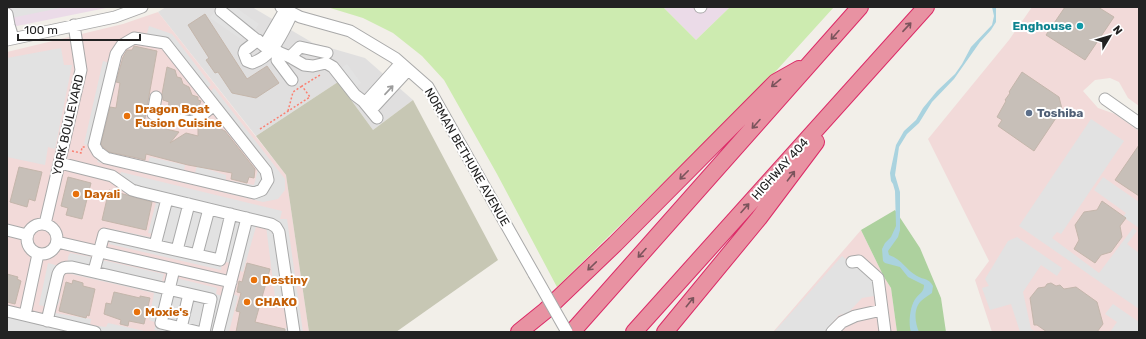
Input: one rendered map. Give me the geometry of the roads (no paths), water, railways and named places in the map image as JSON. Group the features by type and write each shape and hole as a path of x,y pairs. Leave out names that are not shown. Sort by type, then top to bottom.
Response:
{"highway":[{"path":"572,332 860,7"},
{"name":"HIGHWAY 404","path":"634,332 926,7"},
{"path":"665,332 759,218 889,47"},
{"path":"519,332 545,311 615,244 776,82 810,64"}],"street":[{"path":"7,14 9,39 115,18 142,7"},
{"path":"268,47 286,10"},
{"name":"NORMAN BETHUNE AVENUE","path":"286,10 350,31 395,58 428,87 567,332"},
{"path":"221,11 268,47 304,65 313,66 326,63 334,67 355,95 371,111 404,66"},
{"name":"YORK BOULEVARD","path":"45,224 81,70 74,25"},
{"path":"134,38 165,43 214,105 266,171 268,180 262,190 254,193 106,158 98,152 94,146 116,54 122,44 134,38"},
{"path":"268,47 297,83"},
{"path":"290,57 300,47 327,53"},
{"path":"156,97 152,114 190,122 196,120 214,105"},
{"path":"1105,99 1139,123"},
{"path":"60,162 112,176 132,190 271,224 276,227 279,232 294,332"},
{"path":"155,245 167,199"},
{"path":"177,250 189,204"},
{"path":"197,254 209,209"},
{"path":"94,271 104,234 220,260 231,214"},
{"path":"218,332 247,218"},
{"path":"38,224 45,224 54,230 57,236 57,242 55,247 50,252 46,254 38,254 33,252 28,246 27,235 32,228 38,224"},
{"path":"7,230 27,235"},
{"path":"57,242 231,282"},
{"path":"25,315 38,254"},
{"path":"852,262 859,261 878,278 886,332"},
{"path":"47,321 58,274 60,270 65,267 94,271 211,299 204,332"},
{"path":"174,269 161,323 198,332"},
{"path":"181,328 189,294"},
{"path":"832,332 842,322 848,319 882,310"},
{"path":"7,311 47,321 61,328 95,332"}],"water":[{"path":"992,7 996,7 996,22 991,30 980,42 954,79 932,102 919,123 907,134 899,147 895,175 900,192 900,230 898,237 888,251 889,255 898,260 913,274 928,280 933,286 932,293 918,304 916,324 919,332 911,332 911,310 914,301 923,291 924,285 908,277 900,267 885,263 883,261 882,249 891,237 896,226 895,191 890,173 896,145 904,131 916,120 923,108 937,91 955,74 971,47 992,25 994,16"}],"place":[{"name":"Enghouse","path":"1080,26"},
{"name":"Toshiba","path":"1029,113"},
{"name":"Dragon Boat Fusion Cuisine","path":"127,116"},
{"name":"Dayali","path":"76,194"},
{"name":"Destiny","path":"254,280"},
{"name":"CHAKO","path":"247,302"},
{"name":"Moxie's","path":"137,312"}]}
